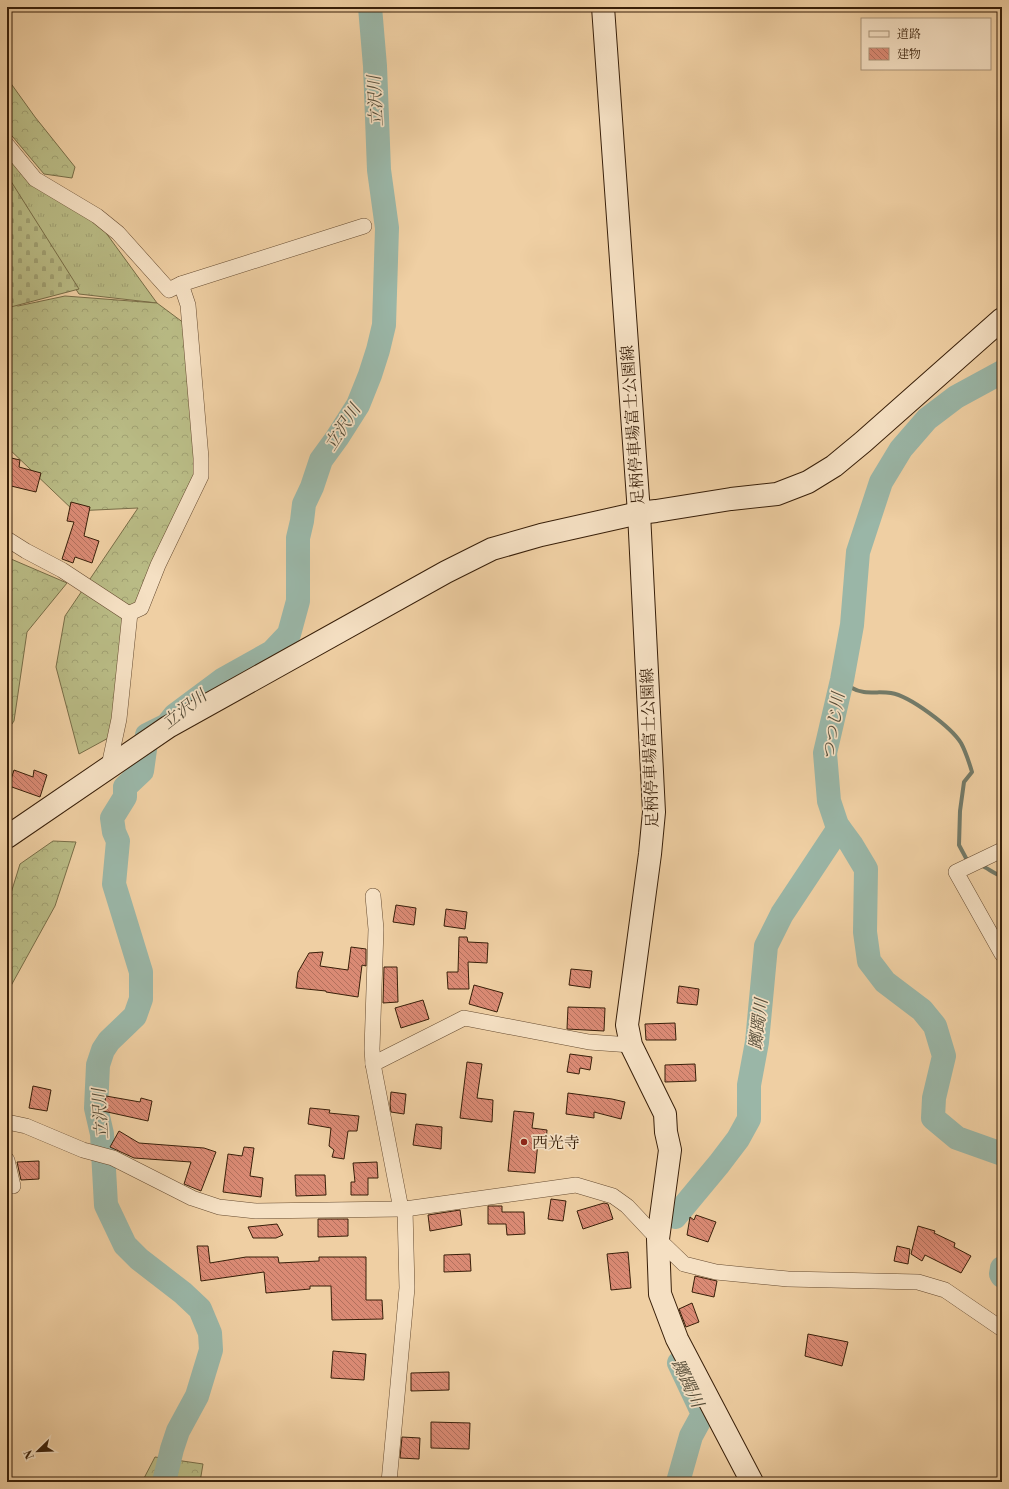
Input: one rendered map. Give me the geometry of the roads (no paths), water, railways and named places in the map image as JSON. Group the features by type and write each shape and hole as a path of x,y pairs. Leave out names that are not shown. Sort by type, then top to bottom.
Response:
{"main road":[{"name":"足柄停車場富士公園線","path":"603,7 639,513 654,812 650,854 627,1025 631,1045 665,1114 666,1132 670,1150 658,1239 660,1294 677,1339 752,1482"},
{"path":"7,837 168,727 446,572 492,550 541,535 639,513 730,499 778,494 808,482 834,466 863,442 1002,319"}],"street":[{"path":"7,145 35,180 97,216 118,233 169,290 181,284 364,226"},
{"path":"7,540 26,552 62,570 129,614 141,608 158,565 201,476 202,458 188,305 181,284"},
{"path":"109,766 119,719 130,613"},
{"path":"1002,850 956,872 1002,954"},
{"path":"373,896 376,929 372,1049 373,1064 403,1209 407,1288 389,1482"},
{"path":"373,1064 464,1018 589,1042 631,1045"},
{"path":"7,1122 26,1126 82,1150 113,1158 192,1198 219,1207 256,1211 403,1209 576,1185 613,1196 627,1206 684,1264 716,1272 788,1279 918,1282 945,1290 1002,1329"},
{"path":"7,1160 13,1186 7,1186"}],"waterway":[{"name":"立沢川","path":"164,1482 178,1431 197,1396 211,1350 210,1333 200,1309 183,1293 139,1259 125,1245 106,1205 102,1134 96,1108 98,1065 103,1050 109,1041 135,1016 141,999 141,972 114,884 118,841 114,832 112,818 125,797 125,787 142,771 147,735 167,725 175,715 222,680 272,652 289,634 298,601 298,538 304,504 312,487 321,460 358,405 370,375 384,325 387,228 379,170 375,66 370,7"},
{"name":"つつじ川","path":"1002,372 956,397 927,419 901,449 881,482 858,552 852,625 842,680 825,753 829,801 837,825 851,844 866,869 865,932 869,961 885,982 922,1010 935,1026 944,1056 934,1098 933,1118 957,1138 1002,1154"},
{"path":"842,680 856,690 866,692 886,692 899,695 909,700 929,713 949,729 961,743 972,772 964,782 960,811 959,845 969,861"},
{"name":"躑躅川","path":"675,1217 738,1139 749,1119 749,1085 757,1042 766,946 782,914 839,828"},
{"path":"980,865 1002,876"},
{"name":"つつじ川","path":"1002,1268 1002,1276"},
{"name":"躑躅川","path":"678,1482 691,1436 703,1414 679,1363"}],"place":[{"name":"西光寺","path":"524,1142"}]}
